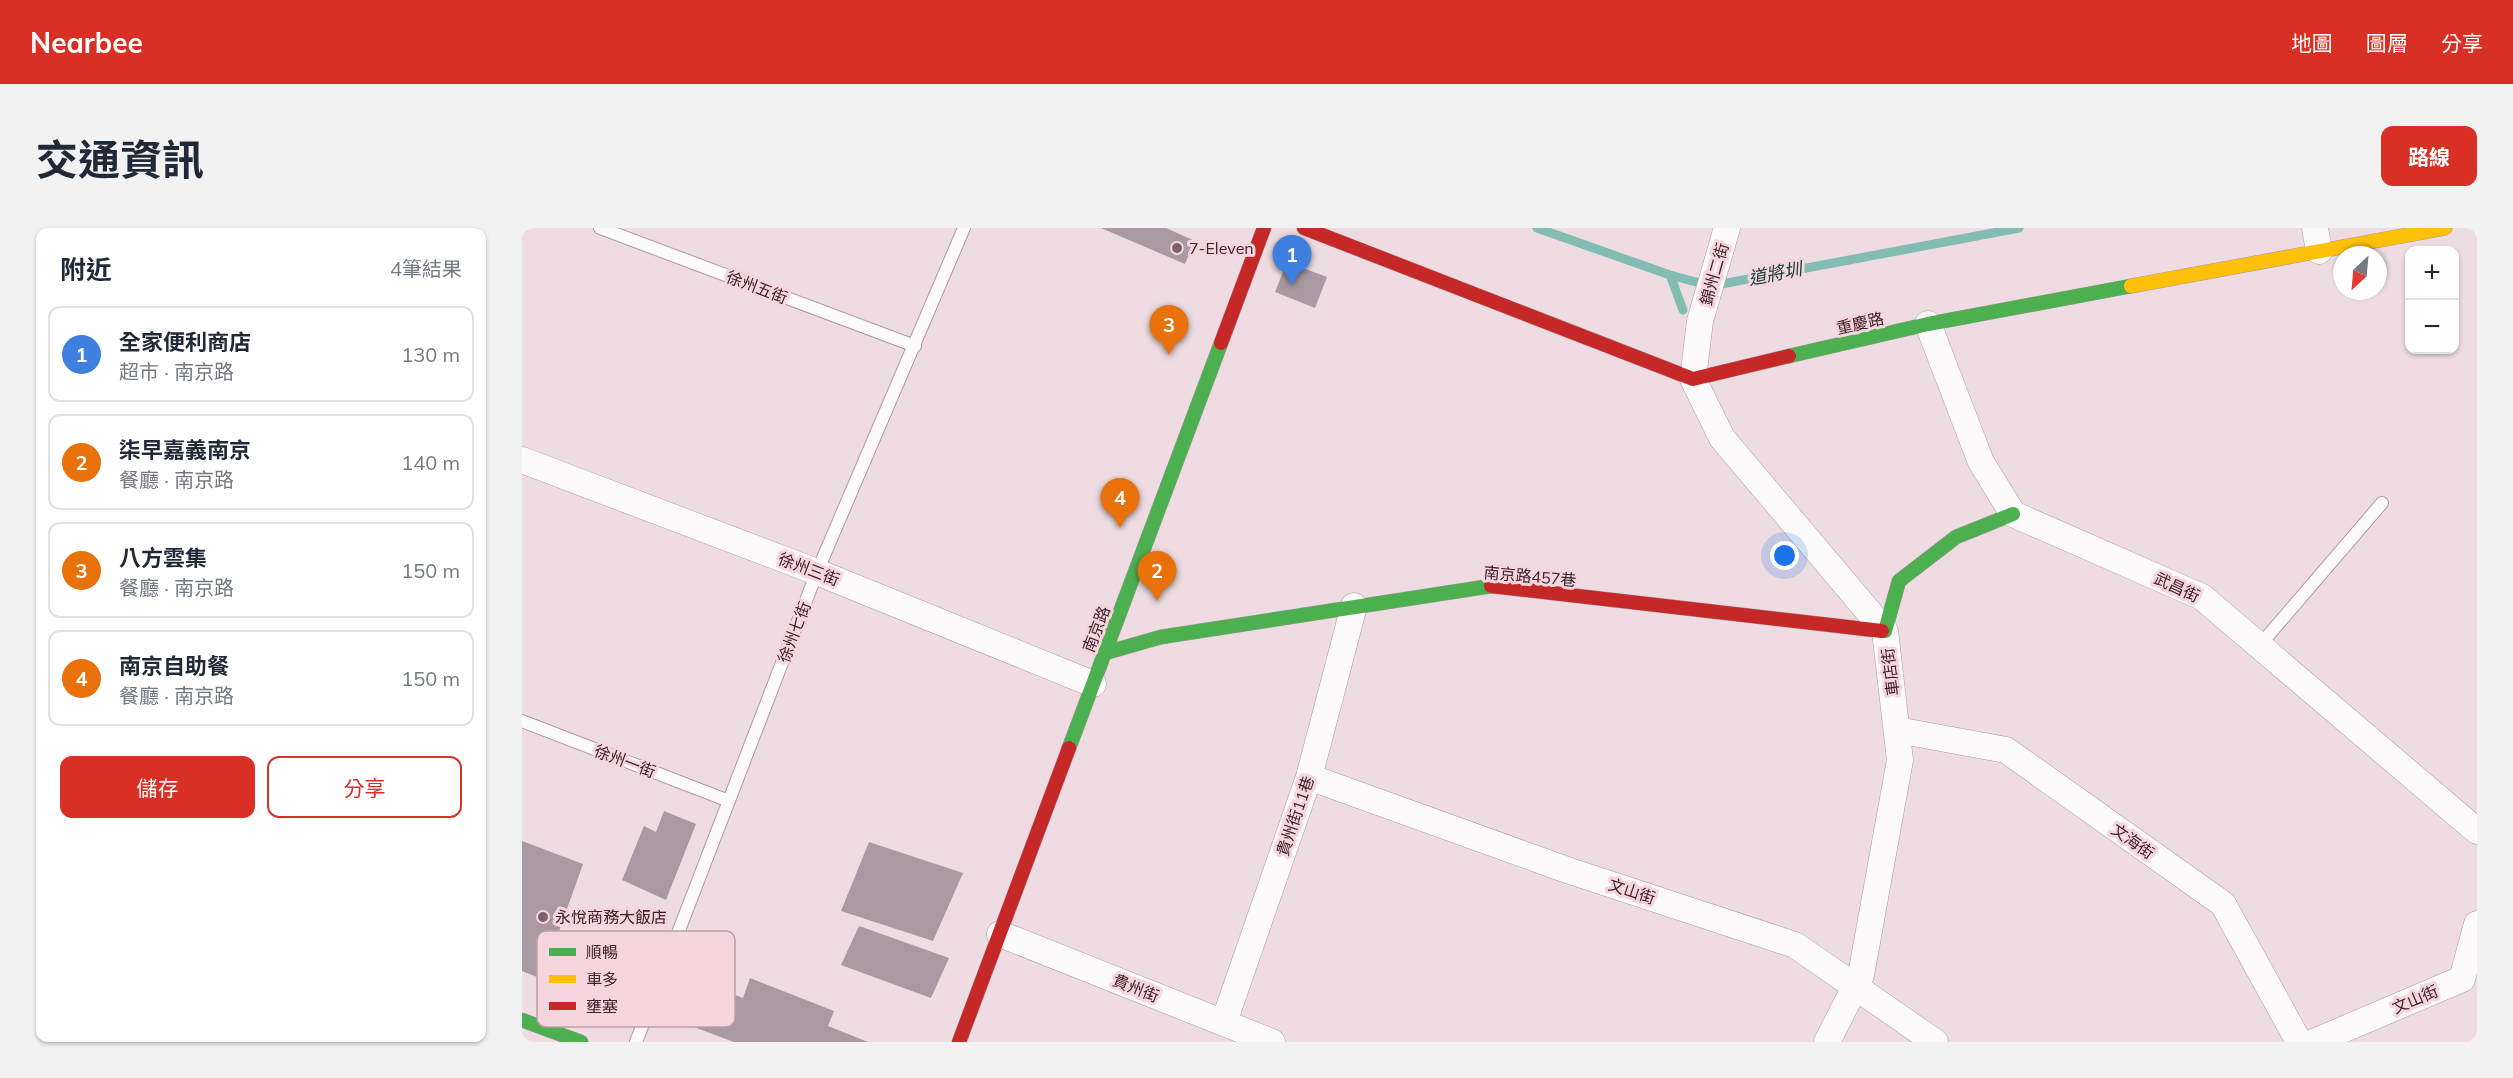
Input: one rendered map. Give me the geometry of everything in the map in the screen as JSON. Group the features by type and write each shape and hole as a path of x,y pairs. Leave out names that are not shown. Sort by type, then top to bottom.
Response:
{"street":[{"name":"南京路","path":"959,1042 1264,228"},
{"path":"1304,228 1693,379"},
{"name":"重慶路","path":"1693,379 1928,324 2317,240 2445,228"},
{"name":"錦州二街","path":"1693,379 1701,321 1724,236"},
{"path":"1885,631 1899,581 1956,537 2013,514 1982,462 1928,324"},
{"name":"車店街","path":"1693,379 1722,438 1885,631 1900,760 1861,975 1827,1042"},
{"name":"徐州三街","path":"522,460 817,572 1093,684"},
{"name":"武昌街","path":"2013,514 2202,597 2477,831"},
{"name":"南京路457巷","path":"1105,652 1161,637 1488,586 1885,631"},
{"name":"貴州街11巷","path":"1224,1022 1309,777 1354,606"},
{"name":"文海街","path":"1897,730 2006,750 2223,904 2299,1042"},
{"name":"文山街","path":"1309,777 1567,870 1795,945 1935,1042"},
{"name":"文山街","path":"2314,1042 2462,979 2477,924"},
{"name":"貴州街","path":"1000,934 1272,1042"},
{"path":"522,1020 537,1026"},
{"path":"541,1027 581,1042"}],"lane":[{"name":"徐州五街","path":"600,228 915,346"},
{"name":"徐州七街","path":"679,931 817,572 964,228"},
{"path":"2260,645 2382,503"},
{"name":"徐州一街","path":"522,722 729,801"},
{"name":"徐州七街","path":"636,1042 642,1027"}],"building":[{"path":"1101,228 1166,228 1195,241 1185,264"},
{"path":"1287,262 1327,277 1315,308 1275,292"},
{"path":"664,811 696,824 666,900 622,880 644,826 656,832"},
{"name":"永悅商務大飯店","path":"522,841 583,864 559,931 537,931 537,977 522,971"},
{"path":"869,842 963,873 933,941 841,911"},
{"path":"859,926 949,958 931,998 841,965"},
{"path":"750,978 834,1011 828,1026 868,1042 734,1042 694,1027 735,1027 735,995 743,998"}],"waterway":[{"name":"道將圳","path":"1537,228 1670,275 1711,286 2019,228"},
{"path":"1670,275 1683,310"}],"traffic: fast":[{"path":"1789,356 1928,324 2131,286"},
{"path":"1069,748 1221,343"},
{"path":"1882,631 1885,631 1899,581 1956,537 2013,514"},
{"path":"1105,653 1161,637 1491,586"},
{"path":"522,1020 537,1026"},
{"path":"541,1027 581,1042"}],"traffic: slow":[{"path":"2131,286 2445,228"}],"traffic: jam":[{"path":"1221,343 1264,228"},
{"path":"1304,228 1693,379 1789,356"},
{"path":"1491,586 1882,631"},
{"path":"959,1042 1069,748"}],"place":[{"name":"7-Eleven","path":"1177,248"},
{"name":"全家便利商店","path":"1292,285"},
{"name":"八方雲集","path":"1169,355"},
{"name":"南京自助餐","path":"1120,528"},
{"name":"柒早嘉義南京","path":"1157,601"},
{"name":"永悅商務大飯店","path":"543,917"}]}
